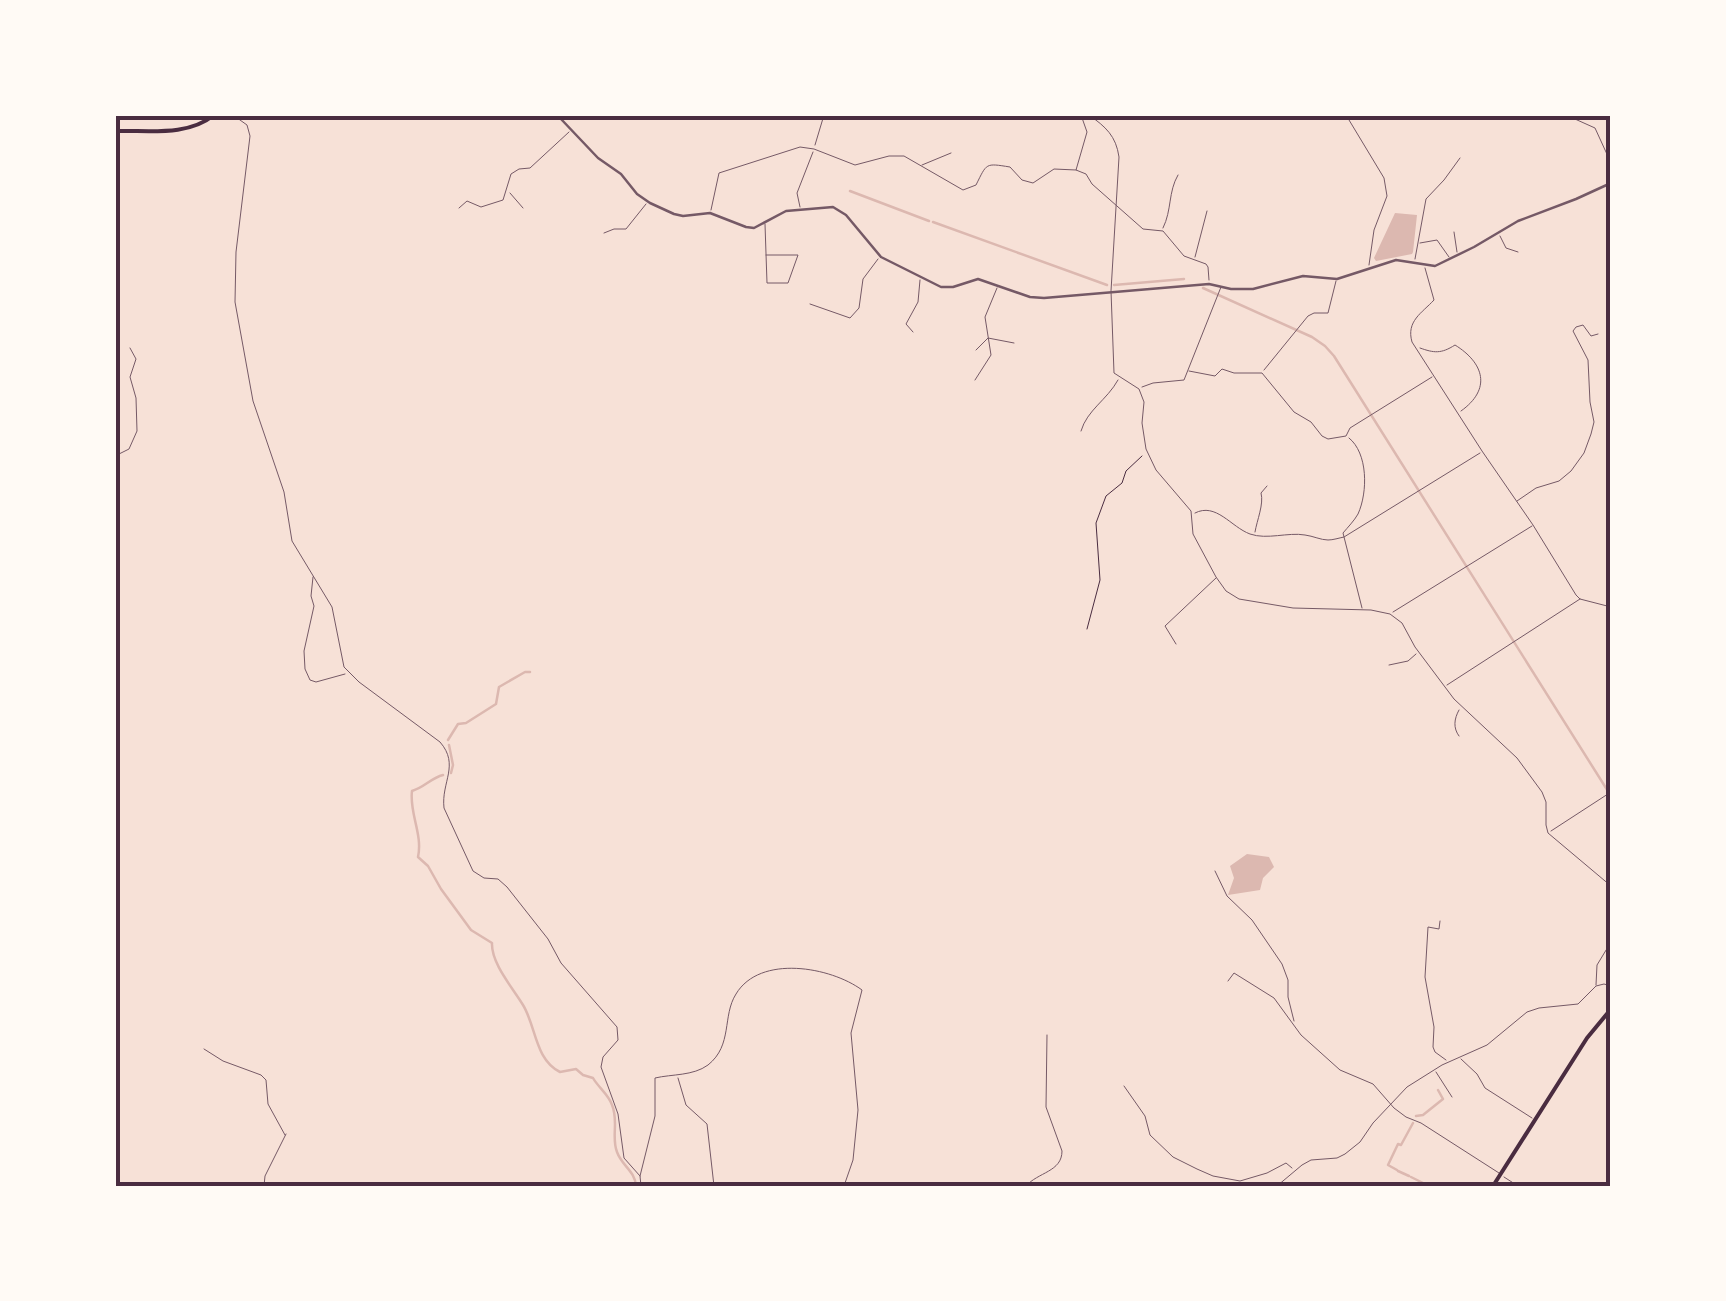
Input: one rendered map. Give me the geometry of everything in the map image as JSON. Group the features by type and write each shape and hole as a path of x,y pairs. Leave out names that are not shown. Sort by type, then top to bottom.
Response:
{"main road":[{"path":"115,131 183,130 214,115"},
{"path":"1493,1186 1587,1038 1611,1009"}],"street":[{"path":"233,115 247,125 250,136 236,252 235,302 253,401 284,492 292,541 332,607 341,657 348,672 444,745 450,761 444,808 473,871 507,887 548,939 560,963 618,1026 618,1040 602,1057 600,1067 618,1114 624,1158 640,1176"},
{"path":"553,115 598,158 622,174 637,194 682,216 710,213 754,228 776,214 825,207 839,210 880,256 941,288 978,279 1040,298 1209,284 1253,289 1304,276 1337,279 1396,260 1434,266 1538,212 1611,183"},
{"path":"801,210 797,193 824,115"},
{"path":"1076,170 1087,132 1081,115"},
{"path":"1089,115 1106,127 1118,146 1120,167 1110,291 1112,366 1114,373 1139,388 1144,402 1146,449 1156,470 1193,515 1193,534 1216,577 1239,599 1305,610 1390,614 1402,624 1460,707 1509,750 1542,792 1548,833 1611,886"},
{"path":"1346,115 1384,178 1386,188 1387,196 1374,230 1370,268"},
{"path":"1566,115 1595,128 1611,162"},
{"path":"459,208 467,202 479,207 503,200 511,174 530,168 572,130"},
{"path":"710,213 718,172 800,148 814,149 854,165 902,155 964,190 976,184 982,169 989,165 1010,166 1022,180 1033,183 1054,168 1076,170 1086,174 1092,184 1144,228 1162,231 1184,256 1208,267 1209,284"},
{"path":"920,166 951,153"},
{"path":"1415,262 1426,198 1460,158"},
{"path":"1162,231 1178,176"},
{"path":"508,190 523,208"},
{"path":"604,233 626,230 648,202"},
{"path":"1194,260 1207,211"},
{"path":"765,222 766,255 767,283 788,282 798,255 766,255"},
{"path":"1454,232 1459,255"},
{"path":"1499,232 1506,248 1518,252"},
{"path":"1417,243 1437,240 1451,259"},
{"path":"810,304 850,318 859,308 863,279 880,256"},
{"path":"1425,265 1434,300 1414,320 1410,335 1416,347 1482,452 1534,525 1567,583 1580,599 1611,606"},
{"path":"912,332 906,324 918,302 920,277"},
{"path":"1262,373 1314,313 1328,312 1337,279"},
{"path":"975,380 992,356 985,317 998,285"},
{"path":"1139,388 1184,380 1221,286"},
{"path":"1517,500 1559,480 1578,464 1584,453 1594,422 1588,360 1574,331 1583,325 1591,336 1598,334"},
{"path":"988,338 1014,343"},
{"path":"976,350 988,338"},
{"path":"1416,347 1439,353 1460,346 1480,372 1481,388 1470,404 1458,412"},
{"path":"115,456 129,449 138,425 130,377 136,359 130,348"},
{"path":"1190,371 1214,376 1222,369 1262,373"},
{"path":"1262,373 1294,412 1312,422 1322,436 1346,436 1358,446 1364,482 1360,509 1343,533 1363,610"},
{"path":"1346,436 1350,428 1435,376"},
{"path":"1080,432 1088,415 1108,396 1119,377"},
{"path":"1193,515 1210,510 1254,535 1309,535 1327,540 1344,536 1482,452"},
{"path":"1254,535 1261,494 1268,486"},
{"path":"1390,614 1534,525"},
{"path":"313,574 314,606 305,640 305,669 310,680 316,682 348,672"},
{"path":"1176,644 1165,626 1216,577"},
{"path":"1444,687 1580,599"},
{"path":"1390,665 1408,660 1418,652"},
{"path":"1459,736 1455,719 1460,707"},
{"path":"1548,833 1609,794"},
{"path":"1215,871 1227,896 1252,920 1282,964 1294,1024"},
{"path":"1440,921 1439,928 1428,927 1425,978 1434,1027 1433,1047 1449,1062"},
{"path":"1596,986 1596,966 1611,942"},
{"path":"641,1186 655,1116 654,1081 658,1076 702,1068 719,1052 733,998 750,979 789,967 860,987 863,993 851,1033 858,1110 853,1160 844,1186"},
{"path":"1228,980 1234,972 1274,998 1301,1034 1334,1066 1372,1084 1406,1117 1518,1186"},
{"path":"1277,1186 1312,1160 1337,1158 1353,1149 1372,1122 1407,1087 1488,1045 1527,1012 1578,1004 1596,986 1611,986"},
{"path":"1026,1186 1057,1166 1062,1158 1046,1108 1047,1035"},
{"path":"204,1049 266,1080 268,1104 286,1134 264,1186"},
{"path":"1460,1058 1485,1088 1535,1120"},
{"path":"1434,1070 1452,1097"},
{"path":"678,1075 686,1105 707,1124 714,1186"},
{"path":"1124,1086 1144,1116 1150,1135 1173,1157 1213,1176 1240,1181 1286,1162 1294,1171"},
{"path":"1249,1180 1252,1186"}],"path":[{"path":"1087,629 1100,580 1096,523 1106,496 1122,483 1126,472 1146,449"}],"shaded area":[{"path":"1395,213 1417,215 1413,252 1376,261 1374,258"},
{"path":"1247,854 1269,857 1274,867 1263,878 1260,890 1228,895 1234,878 1230,866"}],"waterway":[{"path":"850,191 929,221"},
{"path":"933,222 1107,285"},
{"path":"1114,285 1184,279"},
{"path":"1203,288 1312,337 1334,356 1611,796"},
{"path":"448,740 458,724 496,704 499,687 530,672"},
{"path":"449,745 451,773"},
{"path":"443,775 412,791 418,857 471,930 492,943 498,967 523,1005 552,1067 560,1072 576,1069 593,1078 608,1098 614,1111 617,1152 636,1186"},
{"path":"1416,1116 1443,1099 1438,1090"},
{"path":"1397,1170 1388,1165 1413,1123"},
{"path":"1398,1171 1409,1176"},
{"path":"1411,1177 1429,1186"}]}
